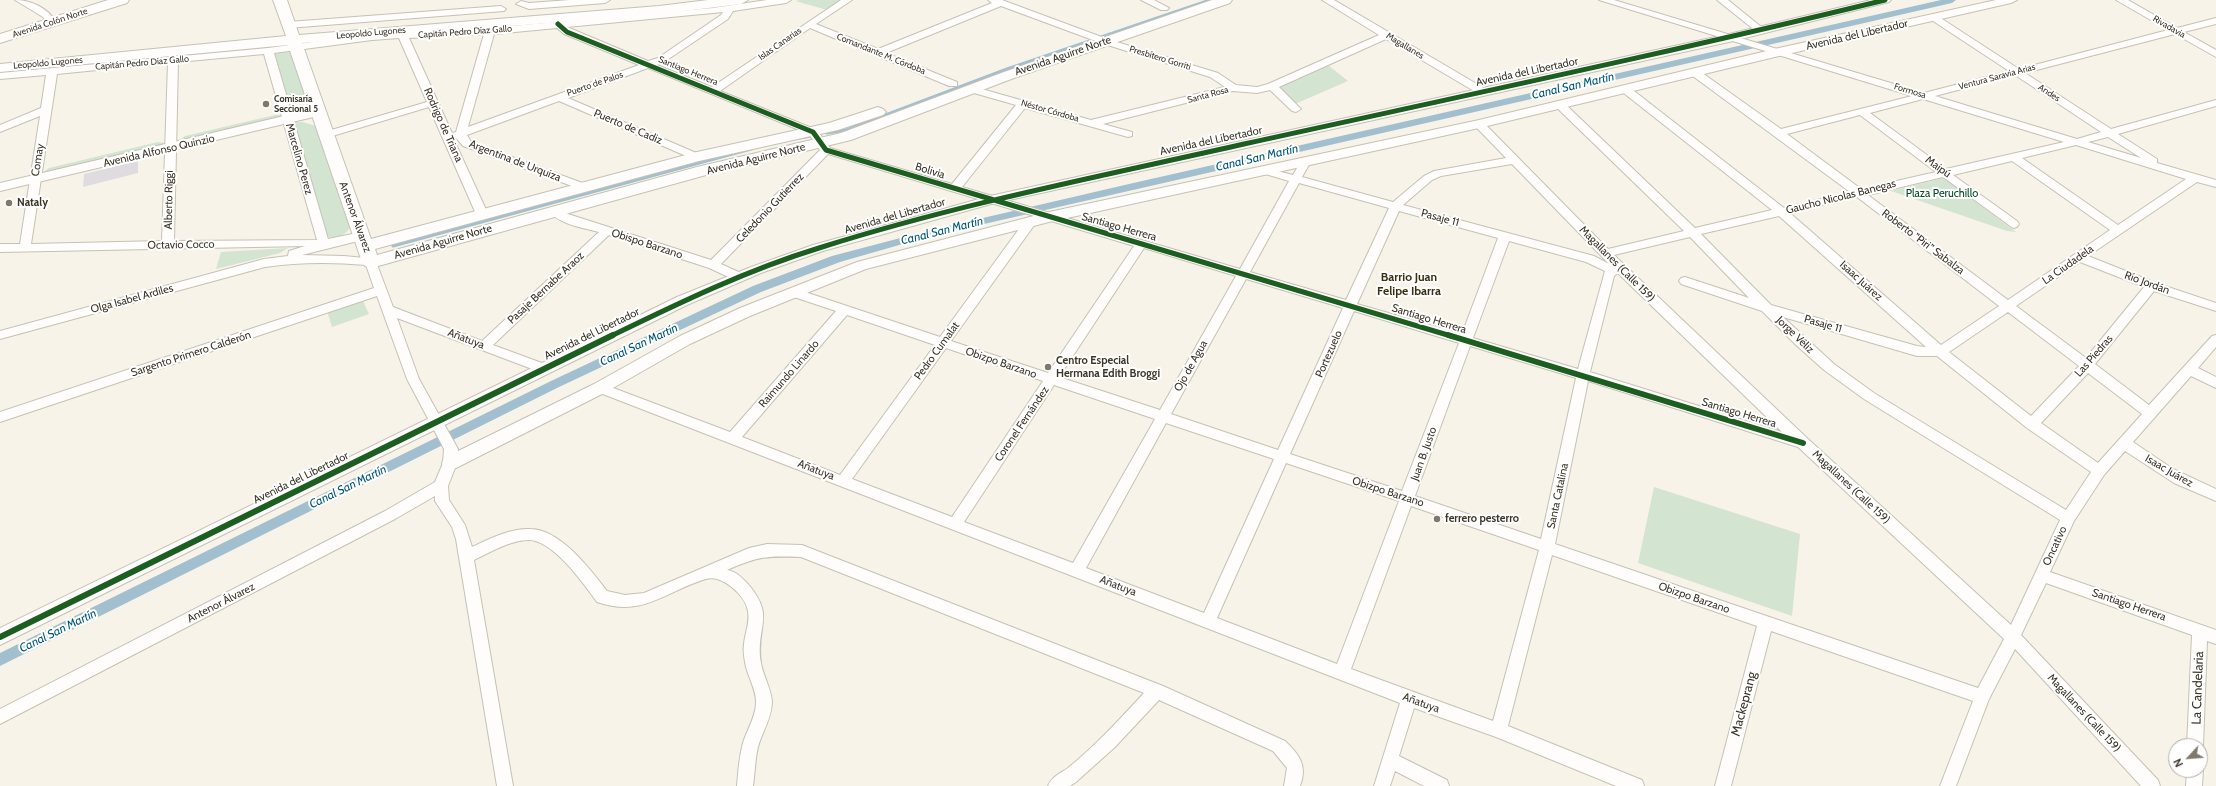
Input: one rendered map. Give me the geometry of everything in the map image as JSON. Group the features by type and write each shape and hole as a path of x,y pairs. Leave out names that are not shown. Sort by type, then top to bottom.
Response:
{"main road":[{"name":"Avenida Colón Norte","path":"0,39 93,0"},
{"name":"Avenida Colón Norte","path":"0,30 122,0"},
{"name":"Antenor Álvarez","path":"280,0 317,107 325,135 366,248"},
{"name":"Leopoldo Lugones","path":"0,68 292,36 507,7 692,0"},
{"name":"Leopoldo Lugones","path":"0,62 292,36 659,10 741,0"},
{"name":"Avenida Aguirre Norte","path":"366,248 555,211 704,171 857,133 971,89 1164,8 1190,0"},
{"name":"Avenida Aguirre Norte","path":"366,248 482,214 770,139 820,142 879,112 953,84 1095,38 1225,0"}],"street":[{"path":"20,0 49,19"},
{"path":"494,0 507,7 605,0"},
{"path":"507,7 532,0"},
{"name":"Capitán Pedro Díaz Gallo","path":"0,76 268,51 292,36 372,37 490,31 729,9 786,0"},
{"name":"Islas Canarias","path":"713,91 809,24 847,0"},
{"path":"1146,0 1164,8"},
{"name":"Magallanes","path":"1327,0 1483,92"},
{"name":"Formosa","path":"1604,0 2216,184"},
{"path":"1722,0 1760,30"},
{"name":"Avenida del Libertador","path":"0,637 439,426 545,369 682,301 739,277 818,248 990,200 1729,38 1885,0"},
{"name":"Avenida del Libertador","path":"450,456 600,388 686,340 792,292 862,265 1031,221 1305,163 1479,124 1779,52 2011,0"},
{"name":"Rivadavia","path":"2121,0 2216,54"},
{"path":"877,53 996,1"},
{"name":"Presbítero Gorriti","path":"996,1 1095,38 1214,75 1234,88"},
{"name":"Puerto de Palos","path":"449,138 661,60 725,17 729,9"},
{"name":"Andes","path":"1933,17 2165,169"},
{"name":"Ventura Saravia Arias","path":"1779,133 2216,21"},
{"name":"Santiago Herrera","path":"558,24 567,32 713,91 820,142"},
{"name":"Comandante M. Córdoba","path":"809,24 953,84"},
{"name":"Argentina de Urquiza","path":"490,31 461,133 462,139 467,144 584,187"},
{"name":"Santa Rosa","path":"1093,123 1234,88 1257,90 1272,86 1387,35"},
{"name":"Rodrigo de Triana","path":"403,36 482,214"},
{"name":"Marcelino Perez","path":"268,51 324,244"},
{"name":"Alberto Riggi","path":"168,245 173,60"},
{"name":"Comay","path":"24,248 52,71"},
{"name":"Roberto \"Piri\" Sabalza","path":"1694,72 1779,133 2150,413"},
{"path":"1272,86 1296,110"},
{"name":"Néstor Córdoba","path":"971,89 1128,134"},
{"name":"Isaac Juárez","path":"1625,89 1782,212 1940,352 2032,424 2099,471"},
{"name":"Puerto de Cadiz","path":"558,97 697,157"},
{"path":"325,135 433,103"},
{"path":"954,189 1023,103"},
{"name":"Gaucho Nicolas Banegas","path":"1606,253 2012,156 2078,142 2216,103"},
{"name":"Jorge Véliz","path":"1560,105 1692,232 1800,342 1830,367 1869,396 2068,518"},
{"name":"Avenida Alfonso Quinzio","path":"0,187 36,174 317,107"},
{"path":"0,129 47,109"},
{"name":"Maipú","path":"1862,112 2013,224"},
{"name":"Magallanes (Calle 159)","path":"1479,124 1606,253 1615,268 2013,637 2152,786"},
{"name":"Bolivia","path":"820,142 954,189 1049,217"},
{"name":"Celedonio Gutierrez","path":"713,265 820,142"},
{"path":"2012,156 2118,230"},
{"name":"Portezuelo","path":"1208,620 1395,206 1428,178 1438,173 1513,160"},
{"name":"Ojo de Agua","path":"1077,570 1305,163"},
{"name":"Pasaje 11","path":"1266,171 1505,235 1590,259 1615,268"},
{"name":"Avenida Alfonso Quinzio","path":"0,177 36,174"},
{"name":"La Ciudadela","path":"1940,352 2195,178"},
{"name":"Obispo Barzano","path":"555,211 564,217 713,265 739,277"},
{"name":"Santiago Herrera","path":"1049,217 1465,340 1803,443"},
{"name":"Pedro Cumalat","path":"843,480 1031,221"},
{"name":"Pasaje Bernabe Araoz","path":"484,346 607,231"},
{"name":"Juan B. Justo","path":"1342,672 1408,499 1465,340 1505,235"},
{"name":"Octavio Cocco","path":"0,248 302,242 366,248"},
{"path":"264,263 324,244"},
{"name":"Coronel Fernández","path":"955,524 1141,244"},
{"path":"264,263 294,258 330,258 366,248"},
{"name":"Antenor Álvarez","path":"366,248 413,379 439,426 450,456"},
{"name":"Río Jordán","path":"2079,257 2152,286 2216,307"},
{"name":"Olga Isabel Ardiles","path":"0,335 264,263"},
{"name":"Santa Catalina","path":"1498,730 1547,547 1584,376 1609,274 1615,268"},
{"name":"Pasaje 11","path":"1685,281 1767,308 1918,351 1940,352"},
{"name":"Las Piedras","path":"2032,424 2087,365 2152,286"},
{"name":"Sargento Primero Calderón","path":"0,417 381,290"},
{"name":"Obizpo Barzano","path":"792,292 1162,418 1408,499 1982,697"},
{"name":"Añatuya","path":"388,310 545,369"},
{"name":"Raimundo Linardo","path":"733,438 844,310"},
{"name":"Oncativo","path":"1948,786 1982,697 2013,637 2068,518 2099,471 2216,339"},
{"path":"2189,369 2216,383"},
{"name":"Añatuya","path":"600,388 1208,620 1409,699 1498,730 1636,786"},
{"name":"Isaac Juárez","path":"2124,443 2152,464 2173,476 2216,495"},
{"path":"450,456 441,486 442,501 458,525 463,539 505,786"},
{"name":"Antenor Álvarez","path":"0,717 390,515 441,486"},
{"path":"466,556 506,540 536,534 553,543 593,584 602,597 625,600 645,599 749,554 767,550 802,551 1157,691 1279,746 1294,761 1297,775 1292,786"},
{"path":"708,572 732,577 747,594 756,609 756,625 751,645 753,664 764,702 761,720 750,746 745,786"},
{"name":"Santiago Herrera","path":"2042,575 2200,630 2216,637"},
{"name":"Mackeprang","path":"1723,786 1766,622"},
{"name":"La Candelaria","path":"2195,738 2200,630"},
{"path":"1056,786 1076,773 1106,745 1157,691"},
{"path":"1382,786 1409,699"},
{"path":"1390,760 1440,786"}],"green space":[{"path":"843,0 827,10 795,1"},
{"path":"290,52 305,93 298,101 287,107 270,54"},
{"path":"1328,65 1348,81 1295,104 1277,87"},
{"path":"280,115 281,118 178,141 185,136"},
{"path":"291,122 302,122 316,126 351,225 346,233 340,236 331,238 326,235"},
{"path":"158,142 164,143 163,146 42,173 49,168"},
{"name":"Plaza Peruchillo","path":"1944,178 2016,232 2007,231 1891,191"},
{"path":"288,248 280,253 216,269 221,252"},
{"path":"362,299 369,314 332,327 327,311"},
{"path":"1654,487 1800,534 1792,616 1638,563"}],"building":[{"path":"138,161 138,173 83,187 84,174"}],"waterway":[{"path":"827,133 846,130 1007,69 1210,0"},
{"name":"Canal San Martín","path":"0,660 555,384 757,289 836,259 927,234 1129,187 1952,0"},
{"path":"800,138 811,136"},
{"path":"393,246 751,149"}],"cycle path":[{"path":"0,637 682,301 756,270 818,248 990,200 1729,38 1885,0"},
{"path":"558,24 567,32 813,132 826,150 1583,375 1803,443"}],"place":[{"name":"Comisaría Seccional 5","path":"266,104"},
{"name":"Nataly","path":"9,203"},
{"name":"Centro Especial Hermana Edith Broggi","path":"1048,367"},
{"name":"ferrero pesterro","path":"1437,519"}],"district":[{"name":"Barrio Juan Felipe Ibarra","path":"1409,284"}]}
